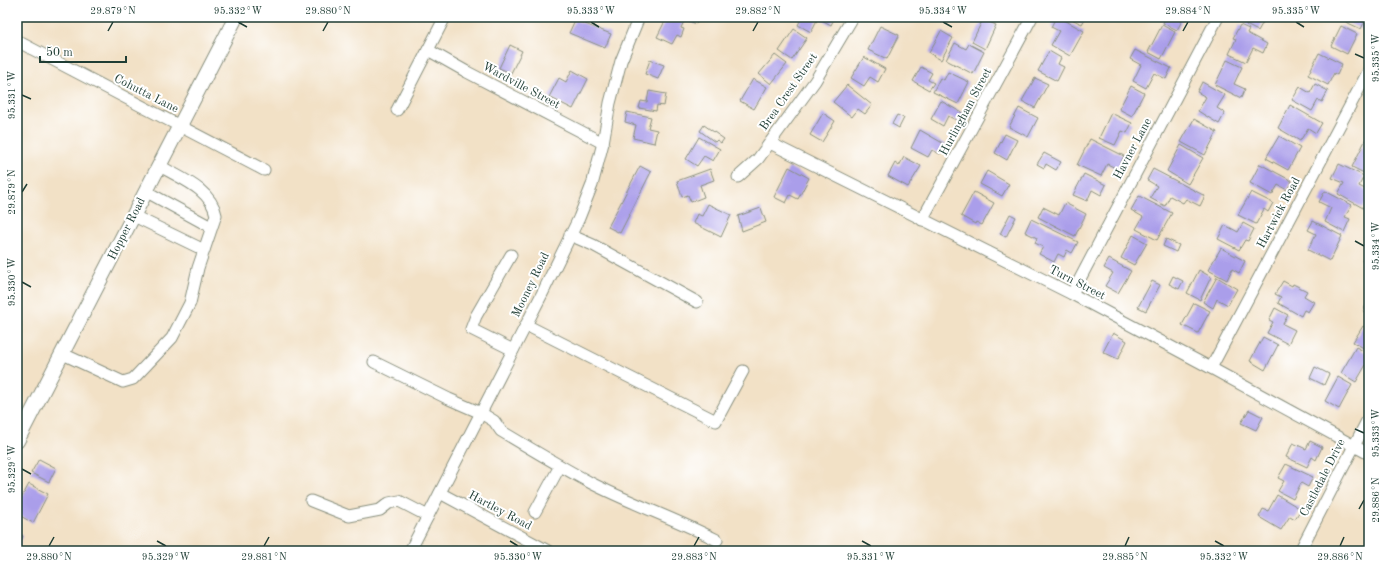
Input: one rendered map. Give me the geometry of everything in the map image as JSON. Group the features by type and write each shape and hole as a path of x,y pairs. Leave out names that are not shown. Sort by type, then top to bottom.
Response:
{"main road":[{"name":"Hopper Road","path":"19,433 63,354 236,17"}],"street":[{"path":"397,110 445,17"},
{"name":"Mooney Road","path":"410,551 526,325 570,235 592,185 604,143 610,103 622,61 639,17"},
{"name":"Brea Crest Street","path":"738,177 758,159 815,81 853,17"},
{"name":"Hurlingham Street","path":"922,220 1032,17"},
{"name":"Havner Lane","path":"1072,294 1218,17"},
{"name":"Cohutta Lane","path":"17,41 264,170"},
{"name":"Wardville Street","path":"428,50 467,72 604,143"},
{"name":"Hartwick Road","path":"1211,368 1369,70"},
{"name":"Turn Street","path":"770,143 1072,294 1369,454"},
{"path":"63,354 123,382 133,379 172,338 190,303 204,250 216,215 214,207 207,196 195,186 160,166"},
{"path":"147,192 211,227"},
{"path":"134,216 204,250"},
{"path":"570,235 593,245 697,302"},
{"path":"510,255 476,316 471,329 513,350"},
{"path":"526,325 716,421 743,371"},
{"path":"374,362 449,400 481,413 494,421 501,431 591,483 629,501 694,528 717,540"},
{"name":"Castledale Drive","path":"1300,551 1369,417"},
{"path":"535,512 560,466"},
{"name":"Hartley Road","path":"440,493 548,551"},
{"path":"311,501 349,516 380,510 389,503 399,501 428,516"}],"building":[{"path":"667,17 677,17 684,21 681,28 684,29 681,37 677,35 672,44 657,37"},
{"path":"681,17 699,17 696,24"},
{"path":"802,17 835,17 831,25 818,18 811,32 798,25"},
{"path":"1056,17 1059,17 1084,31 1070,56 1051,45 1059,31 1051,27"},
{"path":"1067,17 1086,17 1082,24"},
{"path":"1166,17 1184,17 1177,30 1163,23"},
{"path":"1250,17 1266,17 1258,31 1246,25"},
{"path":"1348,17 1367,17 1361,29 1346,22"},
{"path":"983,19 996,25 985,49 972,42"},
{"path":"575,20 611,34 605,48 569,33"},
{"path":"1162,25 1175,32 1161,59 1148,52"},
{"path":"1240,25 1249,29 1247,33 1267,44 1263,53 1253,48 1246,62 1229,54 1236,39 1233,38"},
{"path":"880,26 899,35 887,59 868,50"},
{"path":"1341,26 1357,34 1347,54 1331,46"},
{"path":"794,29 807,38 792,60 779,51"},
{"path":"941,31 953,38 941,60 929,53"},
{"path":"955,43 966,49 969,44 984,52 973,74 946,60"},
{"path":"510,45 522,51 511,73 499,68"},
{"path":"1135,50 1171,68 1166,79 1154,73 1146,88 1133,81 1141,65 1130,59"},
{"path":"1049,51 1061,58 1058,64 1064,67 1057,81 1038,71"},
{"path":"1319,53 1342,64 1337,75 1334,73 1328,85 1308,75"},
{"path":"775,55 787,64 771,84 759,74"},
{"path":"864,57 885,69 878,82 870,77 864,86 851,78"},
{"path":"650,60 664,65 658,79 645,74"},
{"path":"1227,60 1242,67 1234,84 1245,89 1241,98 1215,85"},
{"path":"921,67 932,73 928,80 934,83 929,90 913,81"},
{"path":"572,70 588,79 573,109 549,97 559,78 566,82"},
{"path":"948,72 969,82 958,104 933,92 940,78 944,80"},
{"path":"1035,78 1048,84 1035,108 1022,101"},
{"path":"753,79 767,87 754,109 740,101"},
{"path":"1202,82 1225,95 1217,108 1225,113 1219,124 1198,111 1206,97 1197,92"},
{"path":"1315,84 1328,91 1322,102 1318,100 1312,111 1292,100 1300,87 1310,93"},
{"path":"847,85 872,105 865,114 858,109 852,117 833,102"},
{"path":"1131,86 1144,93 1132,116 1119,109"},
{"path":"649,91 666,94 664,106 657,105 656,111 639,108 641,101 647,102"},
{"path":"941,101 966,115 962,123 948,116 943,126 931,119"},
{"path":"1290,105 1322,123 1316,133 1308,128 1300,141 1278,128"},
{"path":"1019,108 1038,118 1028,137 1009,127"},
{"path":"627,112 651,117 648,128 657,130 654,143 633,138 636,125 625,122"},
{"path":"823,113 835,121 822,142 810,135"},
{"path":"1111,113 1132,123 1127,133 1122,131 1115,145 1099,138"},
{"path":"897,115 904,118 899,128 892,124"},
{"path":"1194,119 1217,132 1205,155 1181,142"},
{"path":"704,125 724,139 721,143 717,140 715,142 700,131"},
{"path":"920,130 946,145 940,154 932,150 928,157 911,148"},
{"path":"1005,134 1017,140 1007,160 995,153"},
{"path":"1279,136 1300,148 1288,170 1266,158"},
{"path":"699,137 720,149 713,161 704,156 697,166 686,159"},
{"path":"1090,139 1124,156 1118,169 1107,164 1101,176 1077,165"},
{"path":"1366,139 1369,141 1369,168 1366,174 1352,167"},
{"path":"1181,145 1203,158 1188,184 1167,171"},
{"path":"1044,153 1061,162 1056,170 1046,164 1044,168 1037,164"},
{"path":"904,157 921,166 908,187 888,176 895,163 899,166"},
{"path":"1260,164 1292,181 1287,190 1278,185 1272,195 1250,183"},
{"path":"1339,164 1364,176 1359,186 1369,191 1369,197 1363,208 1338,194 1344,183 1332,178"},
{"path":"640,166 651,172 620,233 608,227"},
{"path":"789,167 809,178 798,199 790,195 786,203 774,197"},
{"path":"710,169 714,180 700,185 704,197 691,202 688,195 682,197 677,181"},
{"path":"1153,169 1205,196 1200,206 1186,199 1183,203 1170,196 1165,206 1150,198 1157,186 1147,180"},
{"path":"987,171 1009,184 1002,196 980,184"},
{"path":"1084,174 1106,185 1101,195 1092,190 1087,201 1073,195"},
{"path":"1325,191 1352,205 1345,217 1350,219 1344,232 1325,222 1331,208 1319,202"},
{"path":"974,192 994,203 982,225 976,222 975,224 961,216"},
{"path":"1251,192 1273,203 1268,212 1264,209 1256,224 1238,215"},
{"path":"1139,196 1172,213 1157,240 1136,229 1143,217 1131,210"},
{"path":"1065,203 1086,214 1075,236 1038,217 1043,207 1059,215"},
{"path":"708,204 731,215 721,237 693,223 697,214 702,216"},
{"path":"761,208 766,222 742,231 738,216"},
{"path":"1010,214 1016,217 1006,237 1000,234"},
{"path":"1031,219 1078,242 1072,253 1067,250 1064,257 1058,254 1054,262 1039,254 1043,247 1035,243 1037,238 1025,232"},
{"path":"1313,221 1342,236 1330,261 1308,250 1316,234 1308,230"},
{"path":"1243,223 1254,229 1248,241 1245,240 1239,250 1218,239 1225,225 1238,232"},
{"path":"1133,235 1147,243 1134,265 1121,258"},
{"path":"1166,239 1179,245 1176,252 1163,246"},
{"path":"1221,248 1245,261 1239,273 1232,269 1227,280 1208,270"},
{"path":"1369,248 1369,265 1362,261"},
{"path":"1109,259 1131,271 1118,293 1105,286 1113,273 1104,268"},
{"path":"1199,270 1211,277 1200,300 1187,293"},
{"path":"1173,276 1183,281 1179,289 1169,284"},
{"path":"1217,277 1237,289 1228,305 1217,299 1213,308 1203,302"},
{"path":"1152,281 1160,285 1146,311 1138,307"},
{"path":"1283,281 1307,291 1304,296 1314,302 1308,312 1304,310 1301,316 1278,303 1281,297 1275,294"},
{"path":"1369,299 1369,314 1363,311"},
{"path":"1194,303 1210,311 1198,333 1182,325"},
{"path":"1275,308 1288,315 1283,324 1295,330 1288,344 1267,333 1273,322 1269,320"},
{"path":"1369,319 1369,351 1353,342 1363,326 1365,327"},
{"path":"1113,333 1127,341 1118,359 1103,352"},
{"path":"1263,337 1278,345 1265,370 1250,361"},
{"path":"1356,347 1369,354 1369,365 1367,363 1356,382 1341,373"},
{"path":"1315,367 1329,374 1324,385 1310,378"},
{"path":"1338,377 1352,385 1339,409 1325,401"},
{"path":"1249,410 1263,417 1256,430 1241,423"},
{"path":"1310,441 1322,447 1316,460 1312,457 1307,467 1286,457 1293,443 1306,449"},
{"path":"39,459 56,468 49,482 31,473"},
{"path":"1286,464 1313,477 1308,487 1301,483 1293,499 1278,491 1284,481 1278,478"},
{"path":"29,484 48,494 33,523 17,514 17,506"},
{"path":"1277,495 1301,509 1295,519 1290,516 1281,530 1259,517 1263,509 1268,511"},
{"path":"17,533 23,536 17,549"}]}
